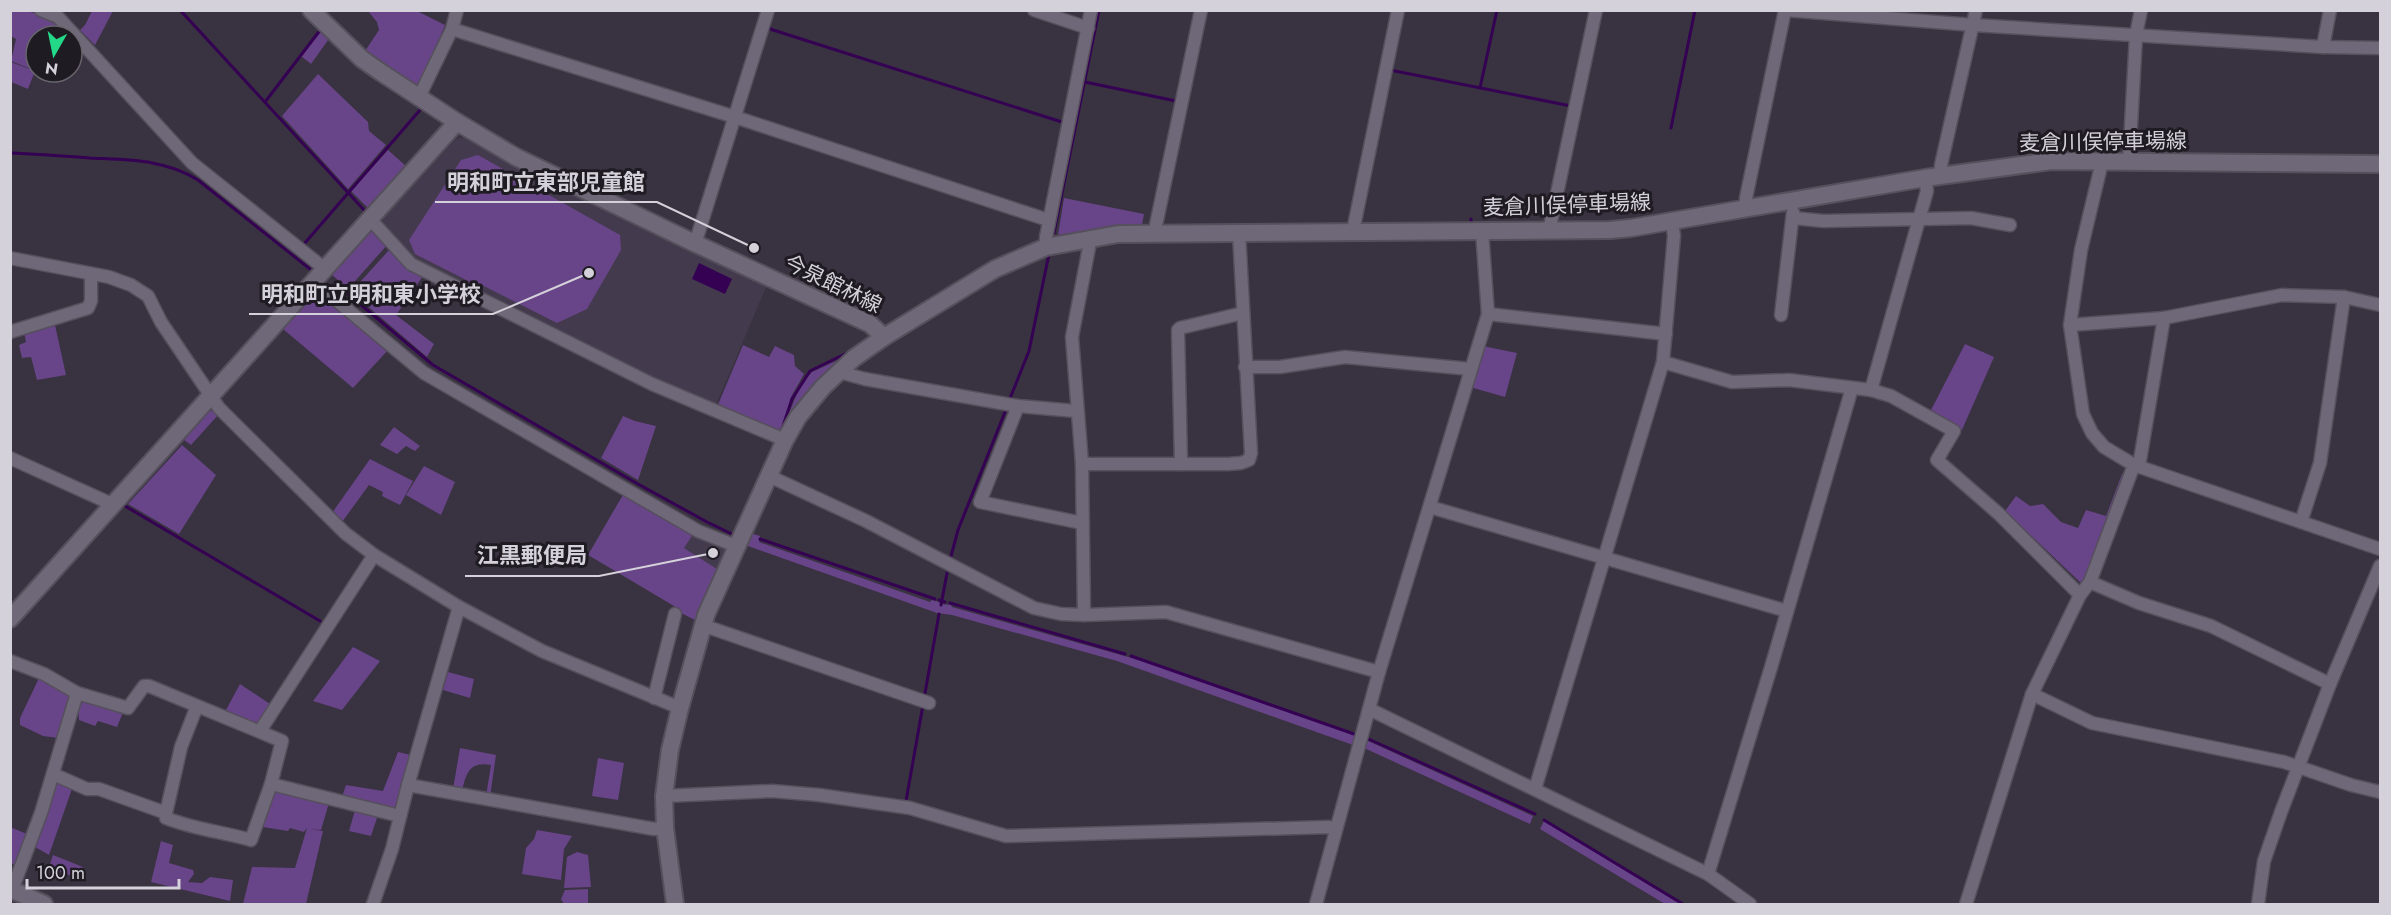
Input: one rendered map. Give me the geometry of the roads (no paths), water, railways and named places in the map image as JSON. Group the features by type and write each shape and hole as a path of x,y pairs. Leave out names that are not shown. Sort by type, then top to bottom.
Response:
{"main road":[{"name":"今泉館林線","path":"311,10 363,59 457,122 516,157 695,244 870,324 884,337 854,358 809,402 785,440 702,626 670,750 664,796 664,828 675,904"},
{"path":"10,619 457,122"},
{"name":"麦倉川俣停車場線","path":"884,337 995,269 1046,247 1091,237 1156,233 1549,231 1631,228 1933,177 2051,161 2380,164"},
{"path":"11,890 44,904"}],"street":[{"path":"41,10 58,18 192,163 319,275 424,373 709,537 736,546"},
{"path":"419,97 452,29 457,10"},
{"path":"695,244 768,10"},
{"path":"1034,10 1088,28"},
{"path":"1046,247 1049,219 1091,10"},
{"path":"1156,233 1201,10"},
{"path":"1353,231 1398,10"},
{"path":"1549,231 1596,10"},
{"path":"1746,209 1746,198 1785,10 1973,25 2380,48"},
{"path":"1871,390 1918,218 1927,190 1941,165 1976,10"},
{"path":"2128,162 2136,35 2141,10"},
{"path":"2323,46 2330,10"},
{"path":"452,29 735,117 1049,219"},
{"path":"2102,162 2081,250 2070,325 2083,414 2092,433 2104,447 2137,466 2380,549"},
{"path":"1781,315 1794,218 1791,201"},
{"path":"1794,218 1823,221 1971,218 2010,225"},
{"path":"370,219 411,264 652,384 785,440"},
{"path":"1535,789 1663,362 1674,236 1672,222"},
{"path":"1316,904 1368,709 1488,314 1482,231"},
{"path":"1082,464 1228,464 1249,460 1251,453 1239,233"},
{"path":"1084,615 1082,464 1076,411 1072,337 1092,244 1091,237"},
{"path":"10,258 109,277 131,285 148,296 161,322 219,408 345,533 374,555 459,607 572,665 680,708"},
{"path":"10,332 88,308 91,301 91,274"},
{"path":"2070,325 2164,318 2282,295 2344,297 2380,305"},
{"path":"2301,522 2320,464 2344,297"},
{"path":"1180,464 1178,330 1243,313"},
{"path":"1488,314 1666,334"},
{"path":"1966,904 2032,694 2080,594 2090,582 2137,466 2164,318"},
{"path":"1245,367 1280,367 1345,357 1470,369"},
{"path":"1663,362 1732,382 1789,380 1871,390 1892,396 1954,430 1937,460 1999,514 2080,594"},
{"path":"839,372 865,380 1018,406 1076,411"},
{"path":"1708,874 1852,388"},
{"path":"1018,406 980,502 1082,524"},
{"path":"10,458 114,505"},
{"path":"769,476 866,521 1022,604 1054,613 1084,615 1166,612 1379,672"},
{"path":"1430,507 1787,611"},
{"path":"260,731 374,555"},
{"path":"2258,904 2264,861 2281,812 2330,684 2380,566"},
{"path":"2090,582 2139,603 2211,626 2330,684"},
{"path":"373,904 392,849 459,607"},
{"path":"654,698 675,614"},
{"path":"702,626 929,703"},
{"path":"10,661 44,674 76,693 128,708 144,686 149,686 282,741 271,784 251,840 177,823 166,818 181,747 197,706"},
{"path":"11,890 41,813 76,693"},
{"path":"2032,694 2092,723 2300,767 2351,785 2380,792"},
{"path":"1368,709 1708,874 1750,904"},
{"path":"52,774 87,789 99,789 166,813"},
{"path":"271,784 400,816"},
{"path":"408,785 599,820 654,829 664,828"},
{"path":"664,796 772,791 819,795 910,808 1006,836 1329,827 1336,829"}],"waterway":[{"path":"180,10 365,211"},
{"path":"1054,233 1099,10"},
{"path":"1480,88 1497,10"},
{"path":"1671,128 1695,10"},
{"path":"769,25 770,29 1065,123"},
{"path":"265,102 321,29"},
{"path":"1390,70 1571,106"},
{"path":"1085,82 1176,101"},
{"path":"304,244 420,110"},
{"path":"10,153 132,160 173,168 198,180 310,269"},
{"path":"1009,401 1029,351 1049,254"},
{"path":"336,284 433,365 638,484 732,534"},
{"path":"782,429 792,399 810,371 849,352"},
{"path":"950,560 958,530 1007,407"},
{"path":"125,506 320,621"},
{"path":"760,539 935,599"},
{"path":"941,605 948,568"},
{"path":"939,600 945,602"},
{"path":"950,603 1125,654"},
{"path":"924,699 939,614"},
{"path":"1131,656 1357,735"},
{"path":"906,801 923,705"},
{"path":"1364,737 1535,814"},
{"path":"1544,820 1683,904"}],"place":[{"name":"明和町立東部児童館","path":"754,248"},
{"name":"明和町立明和東小学校","path":"589,273"},
{"name":"江黒郵便局","path":"713,553"}]}
